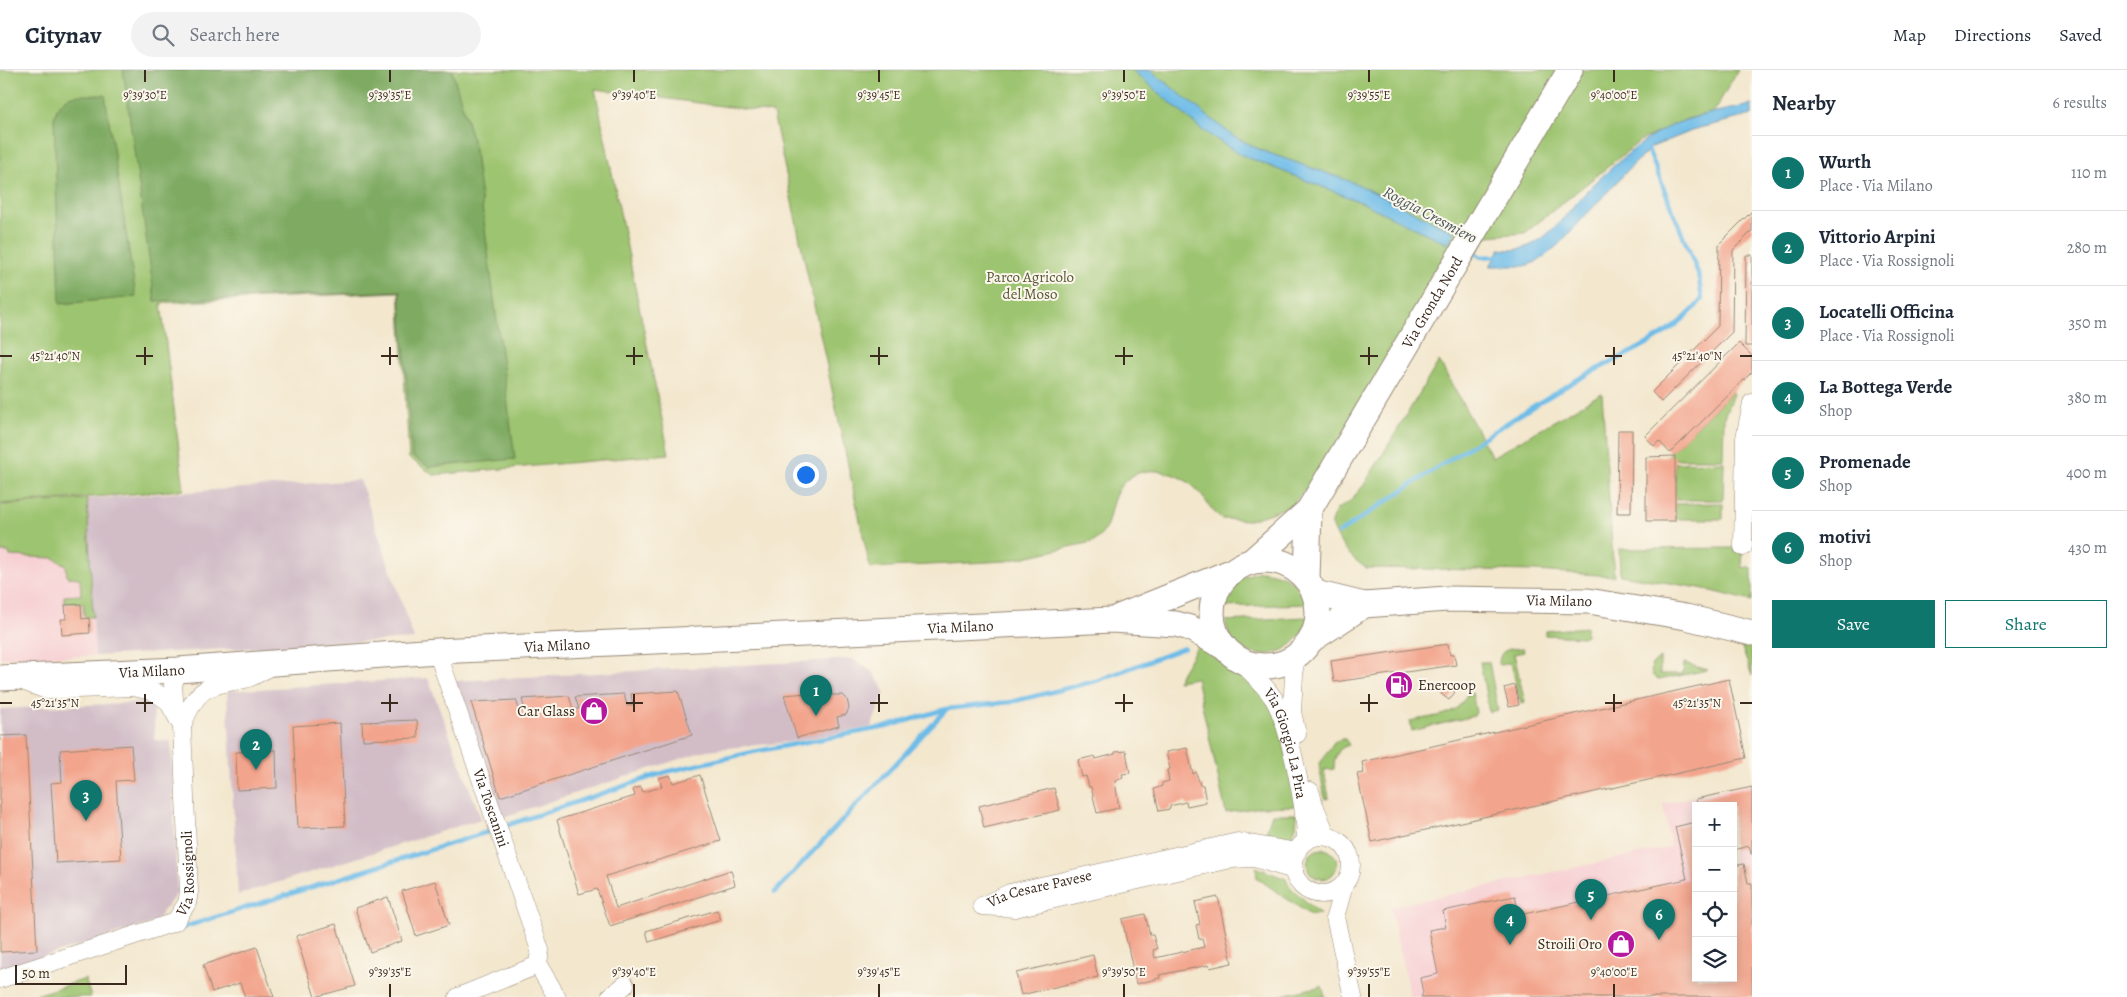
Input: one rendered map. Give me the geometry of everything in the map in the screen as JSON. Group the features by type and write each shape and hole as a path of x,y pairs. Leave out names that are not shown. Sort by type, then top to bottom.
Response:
{"main road":[{"name":"Via Gronda Nord","path":"1243,566 1309,510 1570,70"},
{"name":"Via Gronda Nord","path":"1309,510 1311,587"},
{"name":"Via Milano","path":"1112,620 1243,566 1268,560 1283,563 1296,570 1311,587 1364,605 1447,599 1588,601 1686,617 1752,633"},
{"path":"1231,653 1216,635 1212,621 1212,607 1216,593 1223,580 1243,566"},
{"path":"1311,587 1318,617 1312,640"},
{"name":"Via Milano","path":"8,678 277,664 437,651 1112,620 1176,624 1190,628 1252,665 1267,666 1281,664 1295,657 1312,640 1364,605"}],"street":[{"path":"1743,547 1748,489 1745,438 1752,403"},
{"name":"Via Toscanini","path":"437,651 540,950 538,965 557,997"},
{"name":"Via Giorgio La Pira","path":"1231,653 1259,680 1275,701 1284,725 1304,807 1301,846"},
{"name":"Via Giorgio La Pira","path":"1295,657 1292,712 1314,805 1327,837"},
{"path":"8,678 47,690 134,687 155,692 168,701 182,717 201,692 214,684 246,679 277,664"},
{"name":"Via Rossignoli","path":"0,979 175,922 182,913 189,892 182,717 173,685 178,670"},
{"path":"1335,917 1312,892 1300,884 1294,870 1301,846 1312,838 1327,837 1340,842 1349,854 1351,867 1335,917 1353,997"},
{"name":"Via Cesare Pavese","path":"1155,869 1238,842 1301,846"},
{"name":"Via Cesare Pavese","path":"1106,880 1010,893 982,906 1015,908 1106,880 1155,869 1231,859 1254,858 1294,870"},
{"path":"1312,892 1329,893 1344,885"},
{"path":"458,997 538,965"},
{"path":"610,997 625,985"}],"shaded area":[{"path":"360,480 414,639 95,656 87,499"},
{"path":"87,499 95,656 0,658 0,505"},
{"path":"852,659 873,672 885,692 871,727 789,742 707,750 500,818 455,681"},
{"path":"428,678 481,819 238,895 227,691"},
{"path":"153,702 155,740 171,741 177,893 155,922 0,970 0,709"},
{"path":"1752,784 1752,997 1410,997 1390,907 1671,847 1663,804"}],"green space":[{"name":"Parco Agricolo del Moso","path":"0,70 1738,70 1713,113 1687,119 1640,141 1525,233 1488,236 1330,462 1291,506 1250,520 1222,519 1188,482 1178,476 1167,473 1145,471 1127,480 1120,488 1114,499 1105,529 1092,542 1007,561 870,568 773,113 595,89 669,454 434,475 409,458 399,292 161,303 184,490 0,504"},
{"path":"123,70 452,70 474,145 515,459 429,467 412,456 400,291 155,301"},
{"path":"80,95 105,95 136,297 60,304 54,118 57,109 67,98"},
{"path":"1439,361 1492,457 1602,393 1614,576 1536,571 1366,568 1344,548 1331,522 1336,510 1349,502 1364,485"},
{"path":"1732,392 1733,394 1724,417 1723,459 1675,459 1669,456 1670,453"},
{"path":"1724,462 1723,500 1675,500 1675,463"},
{"path":"87,499 93,617 84,617 83,603 64,603 64,596 81,595 80,578 67,577 66,565 53,558 10,556 9,552 0,552 0,505"},
{"path":"1723,503 1723,519 1675,519 1675,504"},
{"path":"1735,548 1735,552 1743,552 1742,567 1752,568 1752,601 1700,588 1620,575 1619,549"},
{"path":"1261,571 1277,574 1290,580 1300,590 1306,604 1223,607 1231,587 1247,575"},
{"path":"1307,617 1304,629 1288,647 1277,652 1265,654 1253,653 1242,648 1231,637 1225,621"},
{"path":"1586,627 1586,635 1582,637 1545,635 1545,631"},
{"path":"1727,638 1752,644 1752,676 1742,648"},
{"path":"1198,645 1248,682 1271,706 1283,739 1296,806 1260,807 1226,813 1196,678 1177,681"},
{"path":"1523,648 1524,652 1514,654 1525,703 1521,704 1511,663 1499,665 1499,659 1506,650"},
{"path":"1660,658 1660,674 1683,674 1684,663 1708,670 1659,680 1653,676 1651,669 1652,664"},
{"path":"1480,662 1489,662 1498,710 1489,712"},
{"path":"1472,693 1476,712 1474,716 1412,731 1410,721 1451,711 1463,702 1467,694"},
{"path":"1345,739 1349,745 1342,748 1337,754 1334,769 1324,770 1329,798 1325,799 1319,765 1334,742"},
{"path":"1272,814 1297,814 1296,827 1289,842 1264,838"},
{"path":"1322,849 1333,853 1337,864 1333,875 1322,879 1311,875 1307,864 1311,853"},
{"path":"1256,867 1286,879 1289,886 1320,914 1310,915 1257,878"},
{"path":"85,979 91,997 30,997"},
{"path":"1322,986 1325,997 1274,997"}],"water":[{"path":"1132,70 1150,70 1233,136 1263,151 1355,183 1455,232 1448,244 1363,203 1239,154 1202,130"},
{"name":"Roggia Cresmiero","path":"1752,105 1752,115 1699,128 1652,147 1558,245 1539,261 1525,266 1490,266 1500,249 1515,250 1541,239 1563,219 1582,196 1607,172 1654,135 1688,119"}],"building":[{"path":"1752,211 1752,231 1733,250 1732,332 1661,402 1652,392 1718,326 1719,244"},
{"path":"1746,255 1752,255 1752,346 1745,346"},
{"path":"1739,343 1752,356 1752,372 1670,453 1659,441 1654,446 1645,436"},
{"path":"1618,430 1632,430 1631,513 1617,513"},
{"path":"1675,456 1675,521 1646,521 1646,457"},
{"path":"81,604 82,619 89,618 90,633 62,635 61,619 66,619 65,605"},
{"path":"1448,644 1450,655 1454,654 1456,665 1334,682 1331,661"},
{"path":"1729,679 1746,758 1372,842 1357,774 1364,773 1362,762"},
{"path":"1515,685 1519,705 1509,707 1504,688"},
{"path":"1447,686 1455,692 1449,700 1441,694"},
{"path":"678,691 692,735 500,797 471,702 516,700 520,711 525,711 522,699 569,696 573,709 579,709 575,697 624,694 627,706 633,705 631,694"},
{"path":"831,691 832,695 843,695 847,699 849,708 846,715 837,717 839,726 797,738 784,695"},
{"path":"417,720 418,738 363,740 362,722"},
{"path":"340,723 345,826 298,828 293,726"},
{"path":"26,735 37,950 0,952 0,736"},
{"path":"131,745 134,780 116,781 121,859 56,863 51,783 62,782 60,750"},
{"path":"1187,748 1193,774 1196,772 1200,785 1203,785 1206,802 1187,806 1186,802 1170,806 1170,809 1159,811 1154,789 1162,786 1162,783 1169,781 1167,770 1170,769 1166,752"},
{"path":"276,750 277,788 237,790 236,752"},
{"path":"1126,751 1130,773 1122,774 1123,778 1115,781 1119,808 1097,813 1091,787 1089,787 1086,776 1082,777 1078,760 1095,756 1096,759 1115,754 1115,752"},
{"path":"670,775 673,783 700,775 721,841 606,876 616,908 731,870 735,885 610,926 597,889 579,894 557,820 635,796 633,789 641,787 643,792 662,787 659,778"},
{"path":"1752,787 1752,854 1749,846 1737,849 1737,802 1696,802 1696,799"},
{"path":"1054,788 1060,810 984,828 979,806"},
{"path":"1692,823 1692,982 1737,982 1737,865 1744,864 1748,883 1752,883 1752,997 1421,997 1423,993 1420,978 1438,974 1429,930 1446,927 1443,911 1515,896 1519,915 1687,879 1675,827"},
{"path":"435,881 449,925 416,936 402,891"},
{"path":"388,897 402,941 370,952 355,908"},
{"path":"1218,897 1232,963 1210,968 1209,965 1159,975 1160,978 1136,984 1122,919 1145,914 1150,935 1153,935 1157,949 1153,950 1155,958 1204,947 1202,939 1199,939 1196,925 1200,924 1195,902"},
{"path":"717,910 721,920 649,942 646,931"},
{"path":"336,924 355,986 315,997 296,936"},
{"path":"257,947 274,997 245,997 240,983 212,992 203,965"},
{"path":"1093,955 1098,977 1021,995 1016,973"}],"waterway":[{"path":"1339,533 1543,400 1659,337 1690,313 1702,299 1698,273 1647,147"},
{"name":"Roggia Cresmiero","path":"1472,251 1481,257 1500,256"},
{"path":"502,827 666,772 753,752 886,727 946,709 1011,702 1096,681 1184,648"},
{"path":"775,892 945,711"},
{"path":"175,930 494,830"}],"place":[{"name":"Enercoop","path":"1399,685"},
{"name":"Car Glass","path":"594,711"},
{"name":"Wurth","path":"816,716"},
{"name":"Vittorio Arpini","path":"256,770"},
{"name":"Locatelli Officina","path":"86,821"},
{"name":"Promenade","path":"1591,920"},
{"name":"motivi","path":"1659,940"},
{"name":"Stroili Oro","path":"1621,944"},
{"name":"La Bottega Verde","path":"1510,945"}]}
